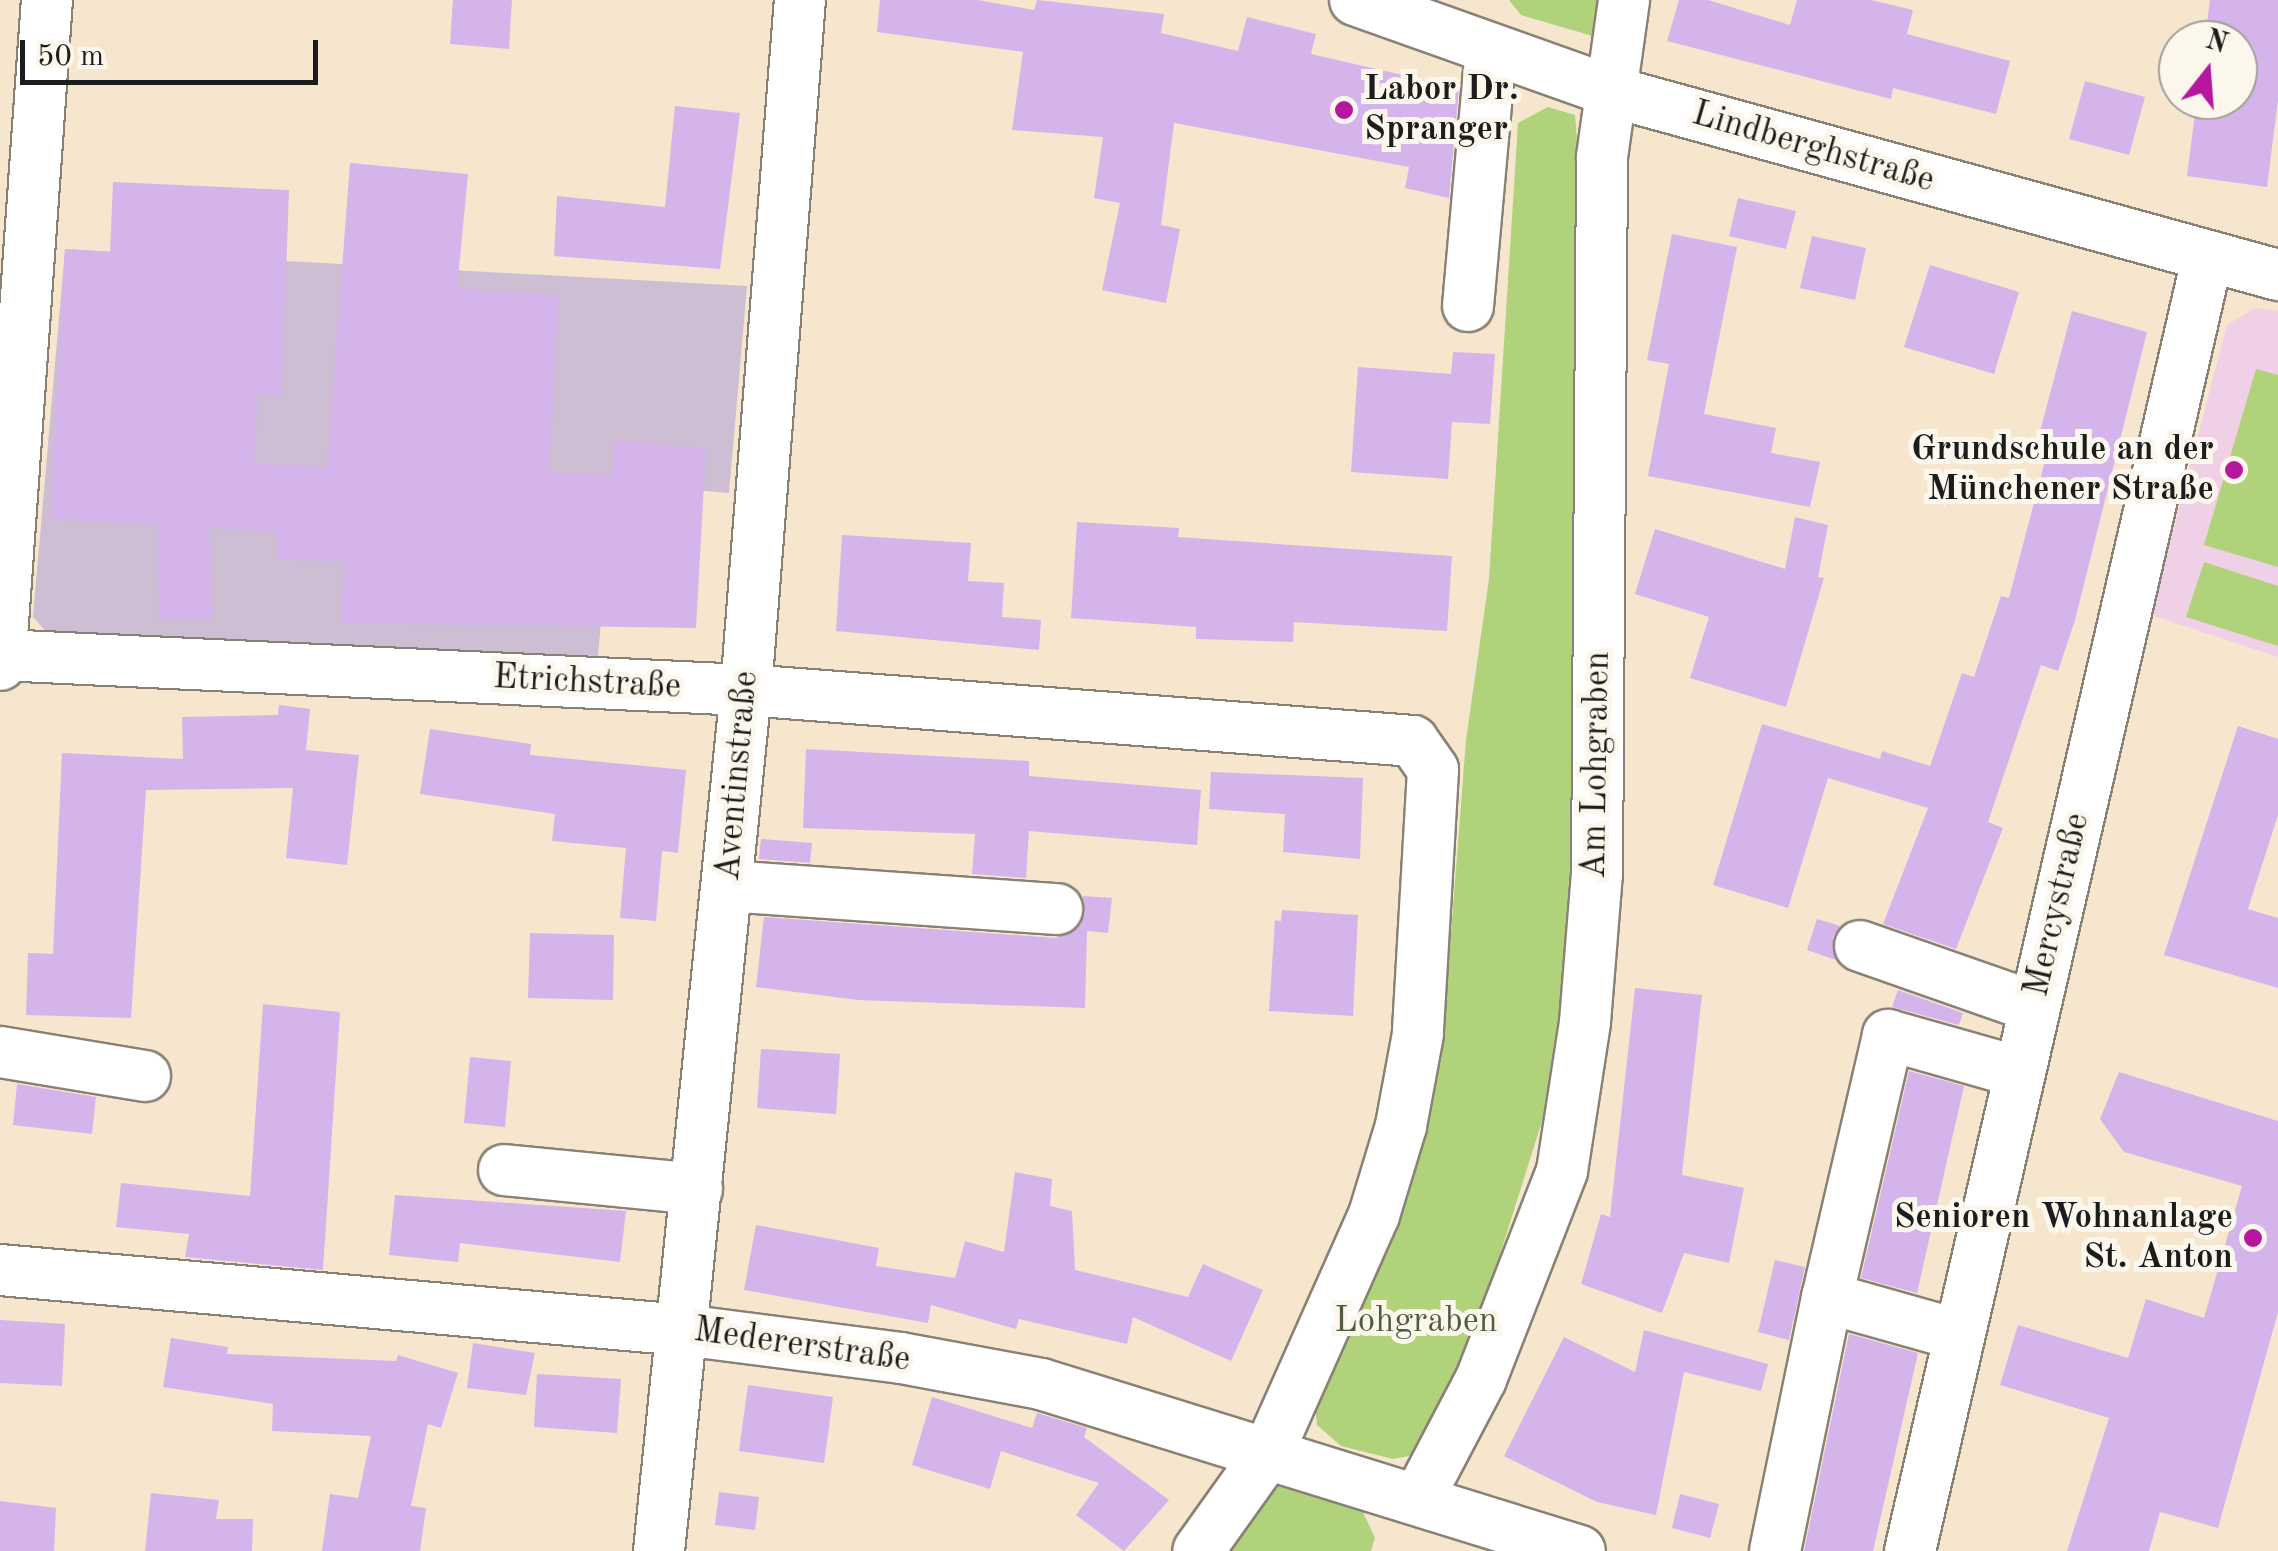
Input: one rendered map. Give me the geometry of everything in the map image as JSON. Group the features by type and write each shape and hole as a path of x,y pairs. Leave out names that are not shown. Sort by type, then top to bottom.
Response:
{"street":[{"path":"0,665 14,251 47,0"},
{"name":"Aventinstraße","path":"660,1551 746,690 800,0"},
{"name":"Lindberghstraße","path":"1355,0 1471,29 1613,92 2207,259 2278,275"},
{"name":"Am Lohgraben","path":"1418,1499 1482,1379 1562,1171 1584,1022 1597,874 1602,157 1624,0"},
{"path":"1468,306 1471,29"},
{"name":"Mercystraße","path":"1910,1551 2207,259"},
{"name":"Etrichstraße","path":"0,655 746,690 1414,740 1433,770 1418,1034 1401,1126 1374,1214 1268,1452"},
{"path":"727,886 1057,910"},
{"path":"1860,946 2034,1007"},
{"path":"1776,1551 1827,1298 1888,1035 2019,1072"},
{"path":"0,1052 145,1076"},
{"path":"504,1170 697,1189"},
{"name":"Medererstraße","path":"0,1270 683,1330 1041,1384 1580,1551"},
{"path":"1827,1298 1960,1334"},
{"path":"1198,1551 1268,1452"}],"shaded area":[{"path":"65,249 747,286 729,493 613,483 598,656 48,634 33,617"},
{"name":"Grundschule an der Münchener Straße","path":"2255,308 2278,311 2278,657 2151,615 2227,325"}],"green space":[{"path":"1509,0 1609,0 1596,37 1521,15"},
{"name":"Lohgraben","path":"1548,107 1575,115 1580,177 1570,865 1555,1080 1473,1340 1419,1454 1393,1459 1341,1446 1317,1425 1315,1406 1384,1245 1441,1062 1466,740 1489,579 1518,123"},
{"path":"2256,369 2278,375 2278,567 2204,545"},
{"path":"2204,562 2278,586 2278,646 2186,617"},
{"path":"1277,1476 1337,1490 1362,1510 1375,1538 1371,1551 1223,1551"}],"building":[{"path":"453,0 512,0 509,49 450,44"},
{"name":"Labor Dr. Spranger","path":"880,0 978,0 1034,10 1037,0 1164,14 1161,33 1238,51 1247,17 1316,34 1311,54 1459,88 1449,198 1405,188 1409,167 1174,123 1161,225 1180,229 1166,303 1102,290 1120,203 1094,198 1103,137 1012,130 1023,52 877,32"},
{"path":"1679,0 1708,0 1790,25 1797,0 1871,0 1913,10 1907,34 2010,61 1996,114 1893,88 1891,99 1667,41"},
{"path":"2210,0 2278,0 2278,100 2267,187 2187,176 2194,120 2258,120 2258,20 2208,20"},
{"path":"2085,81 2145,97 2129,155 2069,139"},
{"path":"675,106 740,113 720,269 554,256 557,196 665,207"},
{"path":"350,163 468,174 457,289 559,295 549,472 612,475 615,440 706,449 696,628 341,623 344,562 277,559 278,532 210,528 212,620 159,620 157,525 50,519 65,249 110,252 113,182 289,190 282,396 258,394 254,464 327,467"},
{"path":"1738,198 1796,211 1786,249 1729,236"},
{"path":"1672,234 1737,247 1704,414 1776,428 1771,453 1820,462 1810,507 1648,476 1669,364 1647,360"},
{"path":"1812,236 1866,248 1855,300 1800,288"},
{"path":"1930,265 2019,292 1994,374 1904,347"},
{"path":"2072,311 2147,332 2075,620 2058,671 2041,665 1988,822 2003,828 1956,949 1883,924 1928,808 1828,778 1788,908 1713,885 1762,724 1880,759 1882,751 1930,766 1962,673 1974,677 2001,596 2009,598 2046,457 2034,454"},
{"path":"1453,352 1495,354 1490,424 1452,422 1448,479 1351,472 1358,367 1451,374"},
{"path":"1795,517 1828,525 1818,577 1824,578 1786,707 1690,678 1709,617 1635,594 1655,529 1785,569"},
{"path":"1077,522 1179,528 1178,537 1452,556 1447,631 1294,622 1293,642 1196,639 1196,627 1071,618"},
{"path":"842,535 971,543 968,581 1004,583 1002,617 1041,620 1039,650 836,631"},
{"path":"279,705 310,709 306,750 359,755 347,865 286,858 293,788 146,790 131,1018 26,1015 28,953 53,954 62,753 183,759 182,717 278,715"},
{"path":"2238,726 2278,739 2278,815 2248,909 2278,918 2278,988 2164,955"},
{"path":"430,729 531,744 530,755 686,770 678,853 662,851 656,921 620,918 626,848 552,841 555,814 420,794"},
{"path":"806,749 1029,761 1029,776 1201,790 1197,845 1029,831 1026,878 972,874 975,834 803,828"},
{"path":"1211,772 1363,778 1360,859 1283,852 1285,814 1209,809"},
{"path":"761,839 812,843 810,863 759,859"},
{"path":"1083,896 1112,898 1108,933 1087,931 1085,1008 858,1000 756,987 764,917 1056,938 1081,924"},
{"path":"1282,910 1358,915 1353,1016 1269,1011 1275,920 1281,921"},
{"path":"1817,919 1840,926 1833,937 1836,960 1807,950"},
{"path":"530,933 614,935 613,1000 528,998"},
{"path":"1635,988 1702,995 1682,1175 1744,1188 1729,1263 1684,1253 1662,1313 1581,1284 1601,1214 1610,1217"},
{"path":"1898,990 1963,1013 1959,1025 1892,1007"},
{"path":"263,1004 340,1012 323,1270 185,1257 189,1234 116,1227 121,1183 250,1196"},
{"path":"761,1049 840,1054 836,1114 757,1108"},
{"path":"470,1057 511,1061 505,1127 464,1123"},
{"path":"1909,1071 1964,1086 1917,1293 1861,1278"},
{"path":"2119,1072 2278,1121 2278,1312 2218,1528 2160,1512 2149,1551 2067,1551 2109,1418 2000,1385 2018,1325 2128,1358 2146,1299 2204,1318 2242,1186 2124,1152 2100,1119"},
{"path":"17,1084 96,1097 92,1134 13,1125"},
{"path":"1015,1172 1052,1179 1050,1206 1072,1211 1075,1270 1188,1297 1203,1264 1263,1290 1231,1361 1133,1317 1127,1344 1019,1319 1016,1329 931,1305 928,1323 744,1290 756,1225 879,1248 876,1266 955,1278 965,1241 1004,1252"},
{"path":"395,1195 626,1211 620,1262 460,1243 458,1262 389,1255"},
{"path":"1775,1260 1805,1267 1789,1340 1758,1332"},
{"path":"0,1320 65,1324 62,1386 0,1383"},
{"path":"1644,1330 1768,1364 1761,1391 1684,1372 1656,1515 1597,1502 1504,1456 1564,1337 1635,1372"},
{"path":"1849,1334 1918,1353 1873,1551 1804,1551"},
{"path":"171,1338 228,1347 227,1354 396,1361 398,1355 458,1373 441,1428 428,1424 411,1506 426,1508 420,1551 322,1551 330,1494 358,1498 371,1436 272,1431 273,1404 163,1387"},
{"path":"473,1343 535,1353 526,1395 467,1388"},
{"path":"537,1374 621,1379 617,1433 534,1427"},
{"path":"748,1385 833,1397 824,1463 739,1451"},
{"path":"932,1397 1032,1428 1037,1413 1087,1428 1084,1437 1169,1500 1124,1551 1076,1515 1099,1483 1001,1451 990,1489 912,1465"},
{"path":"719,1492 759,1497 755,1530 715,1525"},
{"path":"151,1493 219,1500 216,1519 253,1519 252,1551 145,1551"},
{"path":"1680,1494 1719,1504 1710,1538 1672,1528"},
{"path":"0,1501 56,1508 54,1551 0,1551"}],"place":[{"name":"Labor Dr. Spranger","path":"1344,110"},
{"name":"Grundschule an der Münchener Straße","path":"2234,470"},
{"name":"Senioren Wohnanlage St. Anton","path":"2253,1238"}]}
